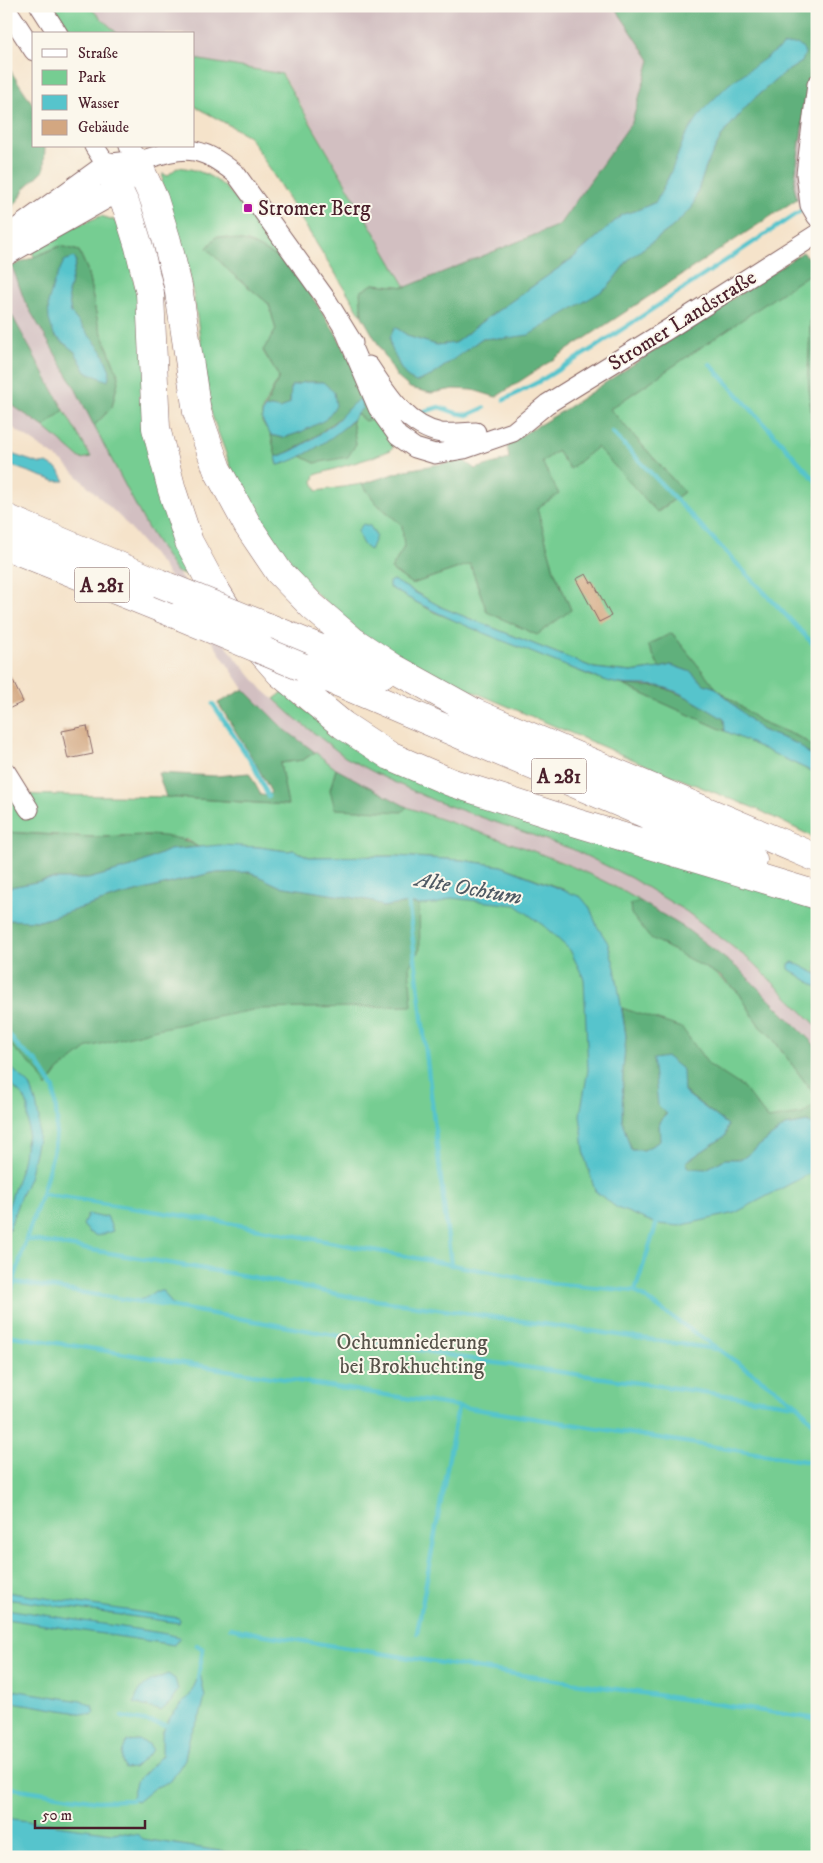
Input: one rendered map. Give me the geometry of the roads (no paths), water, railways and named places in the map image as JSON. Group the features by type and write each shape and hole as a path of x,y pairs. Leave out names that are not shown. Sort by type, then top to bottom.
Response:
{"highway":[{"path":"133,154 154,199 167,241 178,286 197,412 217,469 248,526 279,572 312,606 353,641 394,668 477,714"},
{"path":"107,167 127,208 150,293 156,428 172,490 189,542 236,623 280,673 343,725 390,756 450,782 577,823 817,895"},
{"name":"A 281","path":"6,518 817,858"},
{"name":"A 281","path":"6,546 302,667 817,887"}],"main road":[{"name":"Stromer Landstraße","path":"11,243 107,167 133,154"}],"street":[{"path":"40,6 57,32"},
{"path":"6,8 32,48"},
{"path":"817,84 806,174 810,205 817,217"},
{"name":"Stromer Landstraße","path":"133,154 193,149 218,159 236,174 326,299 346,333 393,401 413,421 428,429 443,433 476,432"},
{"name":"Stromer Landstraße","path":"346,333 378,408 398,436 415,448 435,454 464,449 513,432 547,404 817,234"},
{"name":"Stromer Landstraße","path":"415,448 446,442 547,404"},
{"path":"6,772 29,808"}],"water":[{"path":"797,44 805,53 802,62 784,73 751,101 723,134 707,164 692,208 671,228 629,259 607,288 529,335 501,339 481,339 431,376 416,382 408,378 401,369 391,347 390,337 395,327 410,337 437,345 455,343 480,323 573,258 623,214 656,202 671,172 685,136 704,109 729,84 784,45"},
{"path":"74,257 76,261 68,293 71,313 102,351 110,371 108,381 86,372 75,352 54,335 49,320 48,303 54,282 64,261"},
{"path":"305,382 323,382 334,392 336,406 325,420 301,432 283,438 271,435 262,419 265,408 281,409 290,403 291,386"},
{"path":"360,399 363,408 340,431 305,454 278,465 276,457 314,438"},
{"path":"6,448 14,455 41,464 47,463 59,470 65,481 55,481 6,464"},
{"path":"363,524 370,526 376,536 370,550 363,544 358,531"},
{"path":"393,580 443,608 594,668 631,672 671,665 691,672 704,684 716,688 761,730 798,744 817,761 817,774 725,731 724,719 679,693 657,686 610,682 554,661 421,605 389,587 389,582"},
{"name":"Alte Ochtum","path":"219,845 294,850 309,857 396,856 462,860 501,866 581,897 590,908 597,926 608,943 615,968 626,1036 622,1121 631,1150 644,1150 660,1141 659,1122 667,1114 658,1105 653,1059 667,1057 683,1070 684,1092 728,1125 725,1136 686,1162 689,1168 706,1169 725,1159 742,1159 785,1126 808,1122 817,1127 817,1176 809,1174 735,1213 679,1226 657,1224 617,1208 595,1191 585,1158 580,1115 588,1070 584,979 570,950 544,926 516,905 451,898 437,904 419,905 408,903 383,907 373,901 279,886 250,872 211,873 116,897 40,921 6,920 6,888 51,879 88,879 132,867 169,850"},
{"path":"793,962 817,974 817,987 789,969 789,964"},
{"path":"6,1063 30,1085 39,1119 38,1139 29,1178 19,1200 6,1239 6,1214 20,1171 28,1134 28,1106 24,1097 6,1080"},
{"path":"88,1214 101,1217 107,1216 113,1231 97,1236 89,1232 83,1225"},
{"path":"155,1291 163,1291 174,1307 136,1301 147,1297"},
{"path":"6,1592 179,1618 180,1620 179,1623 6,1599"},
{"path":"6,1609 180,1637 174,1645 6,1619"},
{"path":"200,1673 205,1697 200,1716 190,1735 185,1759 171,1781 154,1788 137,1802 131,1800 136,1782 162,1755 162,1733 171,1716 190,1695"},
{"path":"168,1674 175,1679 178,1690 171,1702 161,1711 134,1703 146,1684"},
{"path":"6,1689 81,1701 93,1706 95,1713 91,1715 6,1701"},
{"path":"139,1740 149,1744 153,1750 134,1768 125,1769 122,1755 127,1741"},
{"path":"6,1818 139,1835 143,1839 259,1857 6,1857"}],"waterway":[{"path":"504,400 540,381 597,346 802,210"},
{"path":"710,364 817,482"},
{"path":"423,412 439,407 468,415 484,408"},
{"path":"612,432 817,648"},
{"path":"213,704 254,766 268,796"},
{"name":"Alte Ochtum","path":"408,899 451,1265"},
{"path":"6,1031 20,1049 37,1062 54,1089 57,1122 54,1149 42,1194 26,1239 6,1309"},
{"path":"42,1194 217,1221 549,1283 635,1291 798,1405 817,1428"},
{"path":"635,1291 658,1219"},
{"path":"26,1239 252,1277 347,1296 716,1349"},
{"path":"14,1282 174,1307 488,1362 796,1405"},
{"path":"6,1335 817,1463"},
{"path":"417,1633 458,1407"},
{"path":"230,1628 448,1664 817,1719"},
{"path":"197,1645 203,1649 198,1678"},
{"path":"122,1717 171,1726"},
{"path":"6,1787 97,1801 131,1800 135,1797"}],"place":[{"name":"Stromer Berg","path":"248,208"}],"park label":[{"name":"Ochtumniederung bei Brokhuchting","path":"412,1354"}]}
